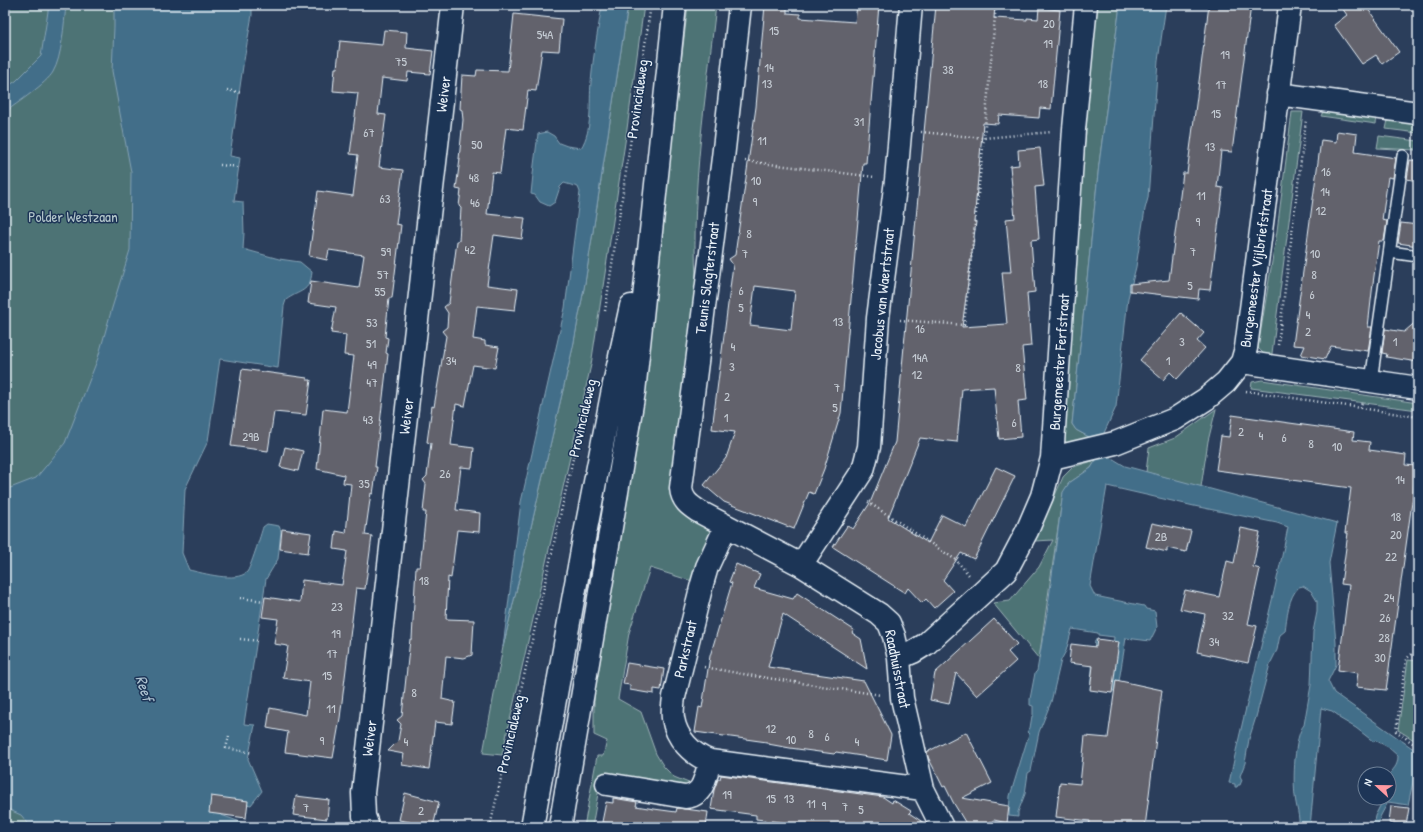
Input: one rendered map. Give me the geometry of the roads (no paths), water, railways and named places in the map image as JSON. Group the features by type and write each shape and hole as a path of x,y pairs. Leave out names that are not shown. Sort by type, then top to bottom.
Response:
{"street":[{"name":"Weiver","path":"368,827 364,816 362,793 453,5"},
{"name":"Provincialeweg","path":"560,827 634,392 675,5"},
{"name":"Teunis Slagterstraat","path":"726,526 690,506 682,495 681,488 740,5"},
{"name":"Jacobus van Waertstraat","path":"801,565 863,470 869,447 878,318 896,180 911,5"},
{"name":"Burgemeester Ferfstraat","path":"899,658 914,652 926,644 1006,571 1027,531 1042,496 1052,458 1074,129 1086,5"},
{"name":"Burgemeester Vijlbriefstraat","path":"1052,458 1115,443 1175,419 1206,399 1226,382 1242,362 1246,348 1290,5"},
{"path":"1278,94 1418,113"},
{"name":"Provincialeweg","path":"532,827 584,539 613,389 654,197"},
{"path":"1242,362 1418,388"},
{"name":"Raadhuisstraat","path":"726,526 801,565 879,614 889,623 894,636 899,658 902,698 924,789 942,827"},
{"name":"Parkstraat","path":"726,526 707,567 674,697 673,719 677,732 682,741 695,753 710,762 924,789"},
{"path":"607,784 685,797 692,796 702,787 710,762"}],"lane":[{"path":"1368,381 1390,252 1403,156"},
{"path":"1390,252 1418,256"}],"water":[{"path":"49,5 66,5 62,40 56,66 50,77 45,82 5,112 5,88 16,81 41,56"},
{"name":"Reef","path":"114,5 252,5 252,15 230,156 240,158 234,201 243,202 243,249 279,259 300,262 312,272 309,284 303,290 286,300 284,306 278,368 220,359 208,441 185,489 182,553 189,570 228,577 242,575 247,572 263,527 267,524 279,526 281,531 278,559 266,579 244,724 255,725 248,759 262,791 251,805 213,798 213,812 254,827 31,827 21,815 5,808 5,490 36,478 65,443 98,358 130,250 131,172 112,71"},
{"path":"602,5 628,5 585,283 573,347 503,647 521,502 565,308 580,192 578,187 564,183 560,187 555,202 549,206 540,202 535,195 531,194 538,134 547,132 554,136 559,143 567,146 581,148 585,141 589,125 590,90"},
{"path":"1120,5 1166,5 1158,61 1148,198 1136,267 1128,298 1116,407 1104,433 1110,457 1125,466 1337,523 1329,563 1336,643 1336,665 1328,681 1334,693 1418,751 1418,775 1414,777 1408,805 1397,803 1396,766 1398,756 1388,747 1375,740 1374,742 1356,728 1339,718 1339,716 1332,711 1321,708 1310,827 1299,827 1294,789 1294,770 1296,748 1304,725 1311,685 1313,632 1317,612 1317,601 1311,591 1303,586 1299,587 1292,596 1285,631 1280,635 1277,650 1270,664 1249,739 1245,763 1240,776 1242,780 1240,785 1237,787 1235,787 1235,784 1229,783 1288,527 1277,523 1107,486 1090,586 1095,596 1144,606 1146,609 1155,611 1157,627 1150,641 1126,638 1119,681 1116,680 1114,691 1090,689 1095,640 1112,642 1109,687 1114,637 1072,629 1066,651 1061,660 1051,702 1039,732 1031,771 1028,773 1025,794 1018,812 1018,817 1009,816 1010,796 1029,734 1027,732 1030,728 1033,716 1033,706 1030,705 1030,699 1035,673 1037,671 1047,613 1063,492 1069,483 1091,468 1096,460 1089,437 1076,430 1072,424 1099,164"},
{"path":"1380,806 1386,806 1380,817 1378,827 1373,827 1375,816"}],"park label":[{"name":"Polder Westzaan","path":"73,216"}]}
